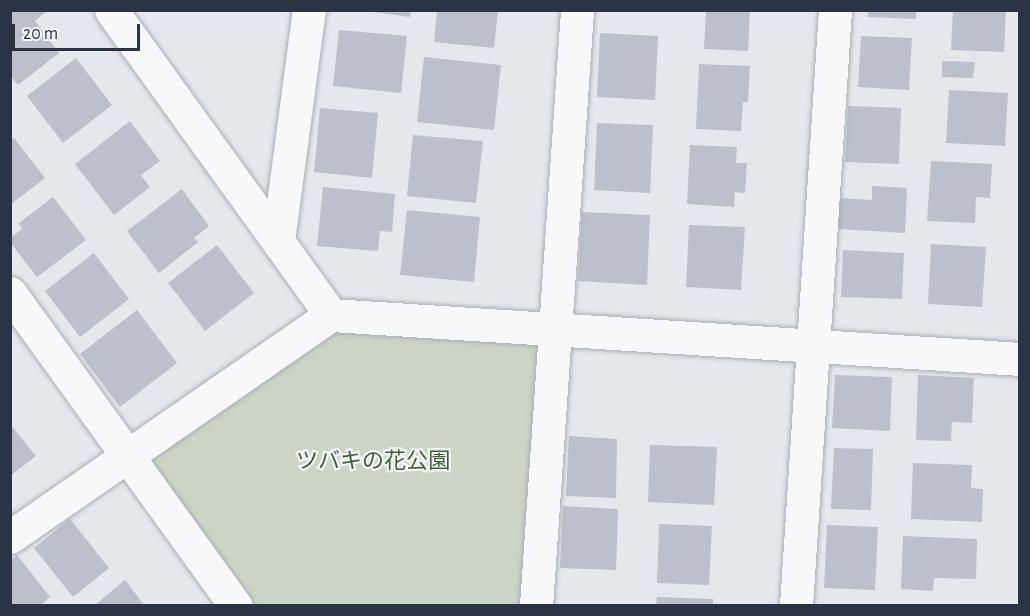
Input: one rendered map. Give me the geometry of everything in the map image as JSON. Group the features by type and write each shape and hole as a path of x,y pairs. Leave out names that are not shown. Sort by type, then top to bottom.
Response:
{"street":[{"path":"111,10 331,315"},
{"path":"278,241 309,10"},
{"path":"537,606 577,10"},
{"path":"796,606 835,10"},
{"path":"10,293 236,606"},
{"path":"10,537 331,315 1020,358"}],"green space":[{"name":"ツバキの花公園","path":"331,315 554,329 536,605 236,605 128,455"}],"building":[{"path":"10,10 48,10 35,21 59,53 18,85 10,75"},
{"path":"359,10 411,10 410,17"},
{"path":"437,10 498,10 494,48 434,42"},
{"path":"706,10 750,10 748,51 704,49"},
{"path":"868,10 916,10 916,19 868,17"},
{"path":"953,10 1006,10 1004,52 951,50"},
{"path":"339,30 407,36 401,93 333,86"},
{"path":"600,33 658,36 655,100 597,97"},
{"path":"861,36 912,38 909,90 858,87"},
{"path":"424,57 501,65 494,130 417,122"},
{"path":"76,58 112,105 63,143 27,96"},
{"path":"942,61 975,62 973,78 942,77"},
{"path":"699,64 750,66 748,102 743,102 741,131 696,129"},
{"path":"949,90 1008,93 1005,146 946,143"},
{"path":"848,106 901,108 899,164 845,162"},
{"path":"320,108 378,113 372,178 314,172"},
{"path":"130,121 160,161 141,175 150,187 114,215 75,164"},
{"path":"597,123 653,125 650,193 594,190"},
{"path":"413,135 483,141 476,203 407,196"},
{"path":"14,138 45,178 10,205 10,141"},
{"path":"690,145 737,147 736,163 747,163 745,193 735,192 734,207 687,204"},
{"path":"931,161 992,164 990,198 976,197 975,223 927,221"},
{"path":"872,186 907,188 905,233 838,229 839,198 872,200"},
{"path":"323,187 395,194 392,232 380,231 378,251 317,246"},
{"path":"182,189 209,226 194,238 198,242 159,273 127,231"},
{"path":"53,197 86,240 37,277 10,242 10,238 22,229 19,223"},
{"path":"407,210 480,217 474,282 400,275"},
{"path":"582,212 650,215 647,285 578,281"},
{"path":"689,225 745,227 741,290 686,287"},
{"path":"931,244 986,247 982,307 928,304"},
{"path":"217,245 254,293 205,331 168,283"},
{"path":"843,250 904,253 902,299 841,297"},
{"path":"94,253 129,299 80,337 45,291"},
{"path":"137,310 177,363 120,407 80,354"},
{"path":"835,375 892,377 890,431 832,428"},
{"path":"918,375 974,378 972,423 952,422 951,441 916,440"},
{"path":"10,424 36,456 10,476"},
{"path":"569,436 617,439 616,498 566,496"},
{"path":"650,445 717,447 714,505 648,502"},
{"path":"834,448 873,449 871,510 831,509"},
{"path":"913,463 972,465 971,488 983,489 982,522 911,519"},
{"path":"563,506 618,509 616,570 560,568"},
{"path":"70,519 109,568 73,597 34,548"},
{"path":"659,524 712,526 709,585 657,583"},
{"path":"827,525 878,527 875,590 824,588"},
{"path":"903,536 977,539 976,579 934,578 933,591 901,589"},
{"path":"17,555 50,597 40,606 10,606 10,561"},
{"path":"125,580 145,606 94,606"},
{"path":"657,597 713,599 713,606 656,606"}]}
